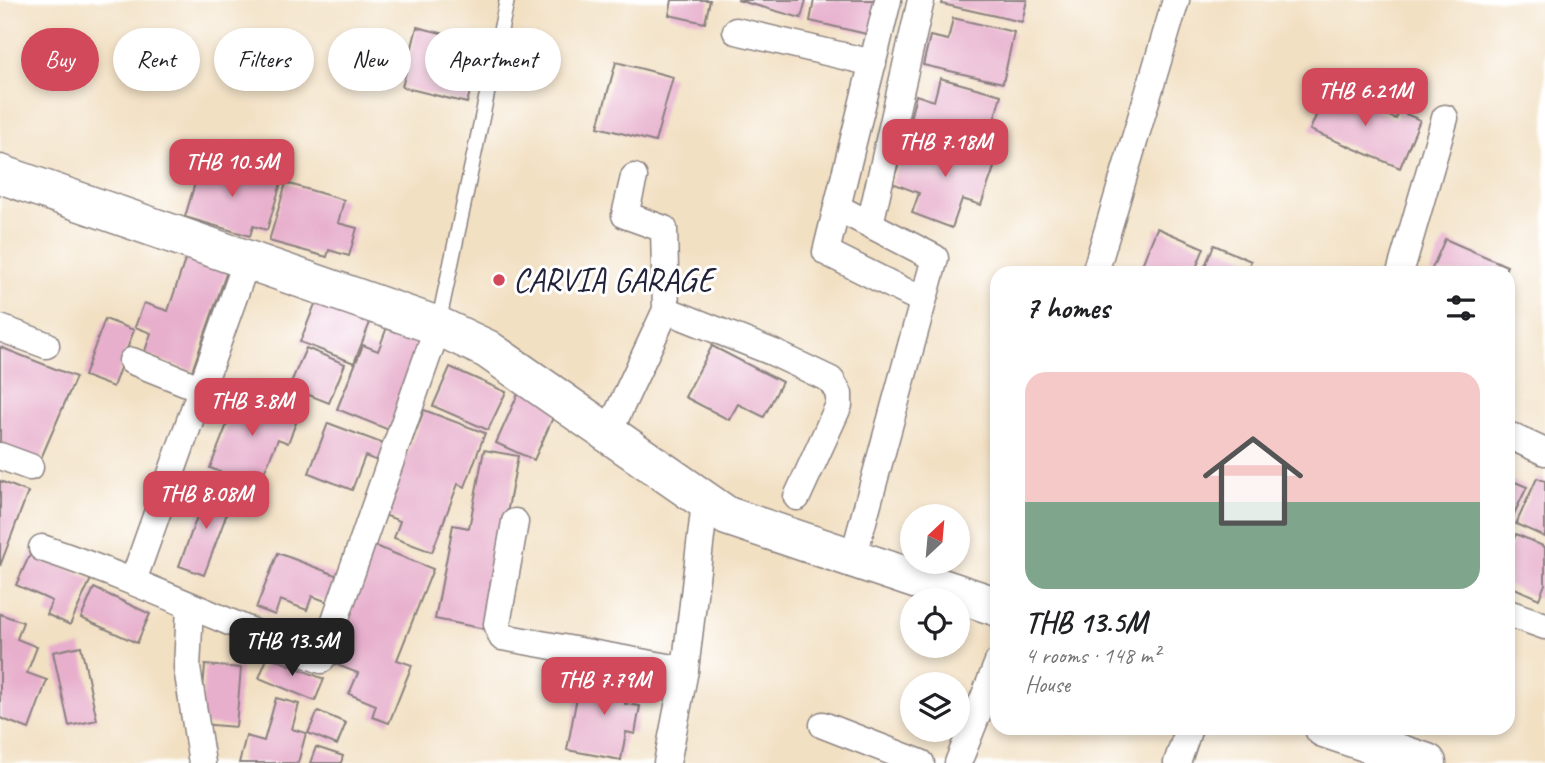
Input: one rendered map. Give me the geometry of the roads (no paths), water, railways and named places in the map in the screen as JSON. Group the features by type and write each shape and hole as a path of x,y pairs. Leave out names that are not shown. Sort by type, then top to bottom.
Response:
{"street":[{"path":"888,0 827,252 922,300"},
{"path":"870,224 921,0"},
{"path":"1097,266 1176,0"},
{"path":"736,31 873,63"},
{"path":"1402,266 1444,118"},
{"path":"0,174 438,326 487,349 727,516 990,600"},
{"path":"608,434 666,310 664,229 625,215 634,177"},
{"path":"838,208 935,258 853,558"},
{"path":"133,582 247,260"},
{"path":"666,310 831,380 839,394 839,405 797,497"},
{"path":"42,548 133,582 321,660 438,326"},
{"path":"0,328 46,345"},
{"path":"132,361 202,389"},
{"path":"1515,438 1545,452"},
{"path":"0,456 30,467"},
{"path":"667,763 685,670 705,503"},
{"path":"515,522 497,624 502,637 685,670"},
{"path":"190,607 187,668 202,763"},
{"path":"1515,615 1545,626"},
{"path":"958,763 990,682"},
{"path":"823,725 921,763"},
{"path":"1177,763 1187,735"},
{"path":"1345,735 1427,763"}],"lane":[{"path":"438,326 507,0"}],"place":[{"name":"CARVIA GARAGE","path":"499,280"}]}
